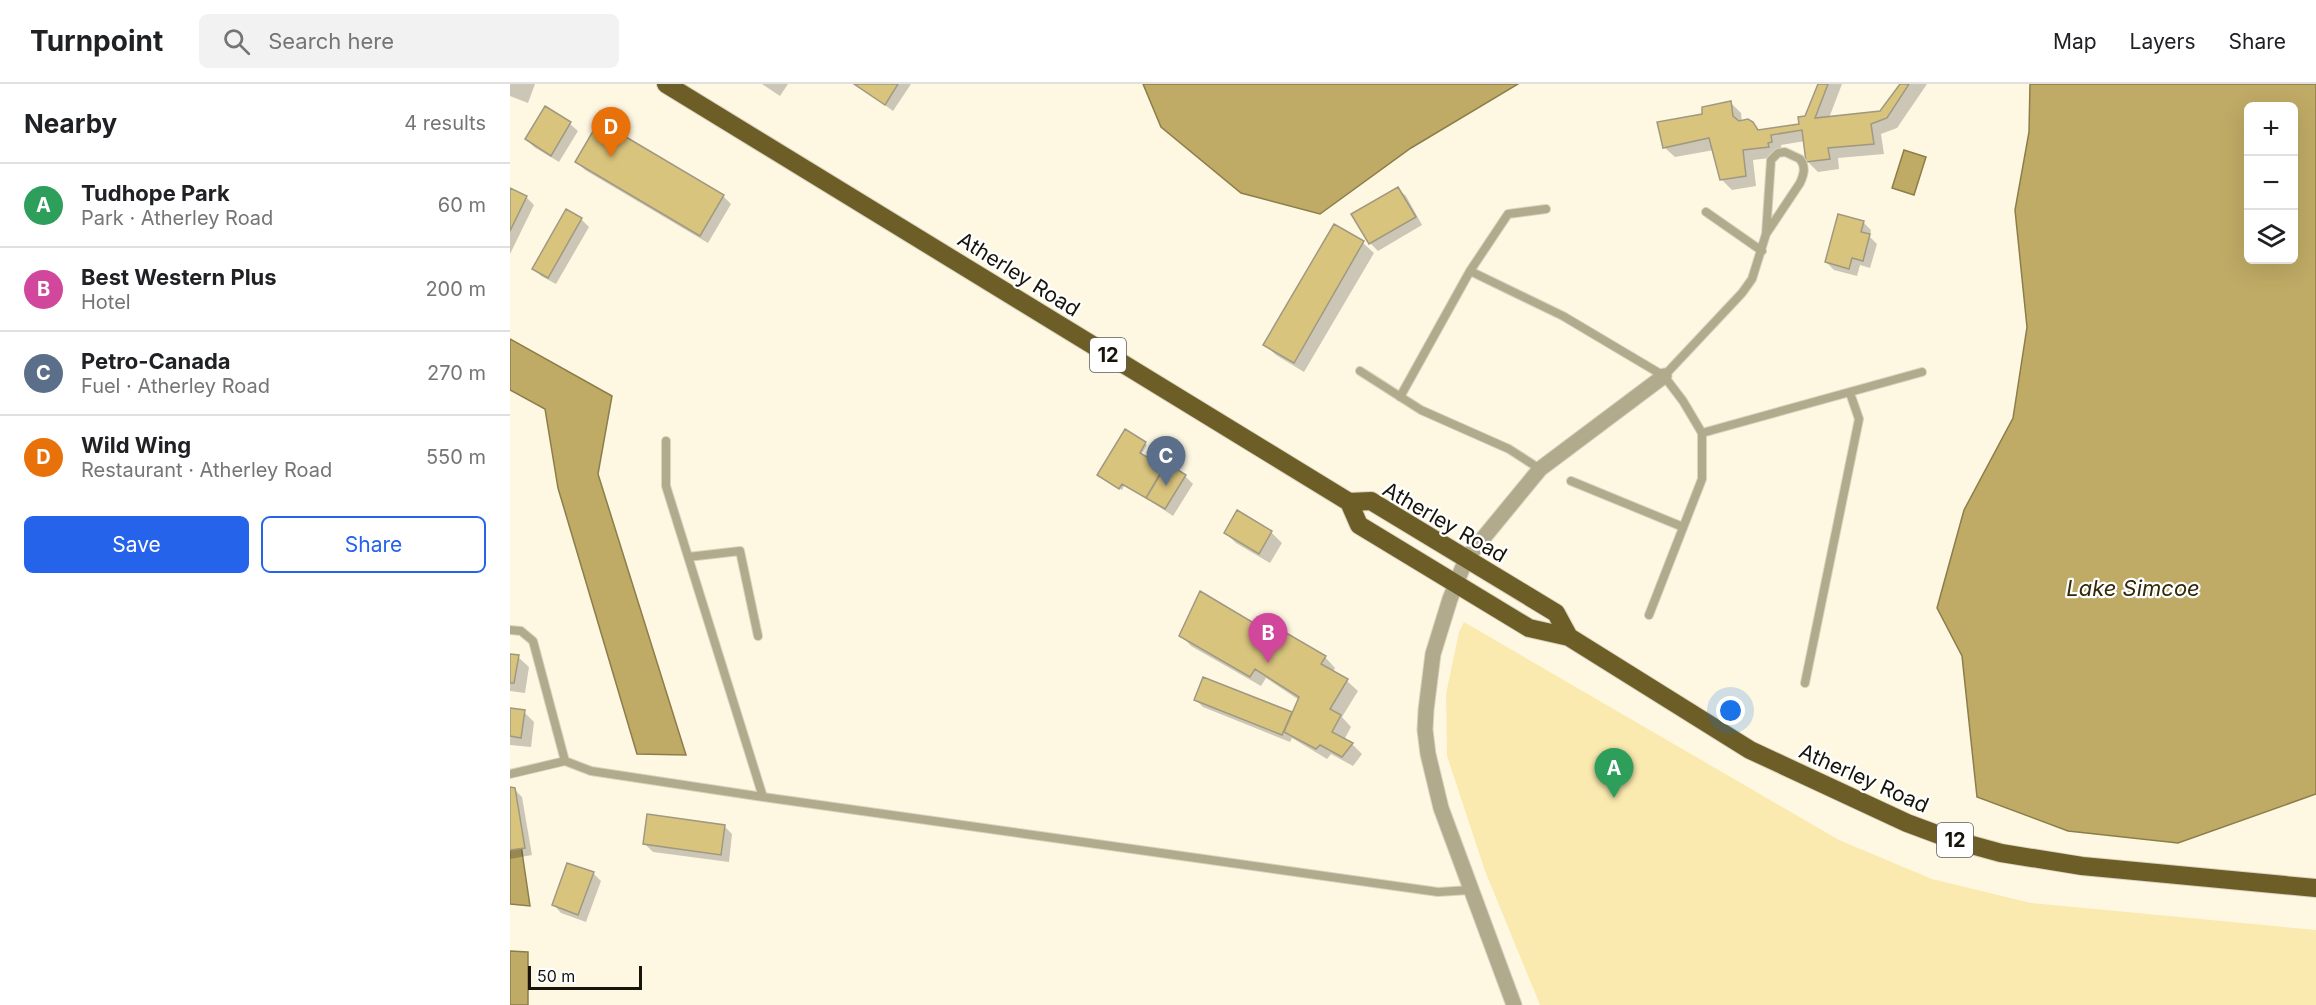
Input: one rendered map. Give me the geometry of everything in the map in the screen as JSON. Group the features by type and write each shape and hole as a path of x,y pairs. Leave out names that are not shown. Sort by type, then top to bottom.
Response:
{"highway":[{"name":"Atherley Road","path":"666,84 1349,502 1371,501 1467,559 1556,614 1569,637"},
{"name":"Atherley Road","path":"1349,502 1359,525 1529,628 1569,637 1750,750 1907,823 1950,839 2001,853 2082,866 2316,888"}],"street":[{"path":"1514,1005 1441,808 1428,754 1425,730 1433,654 1456,582 1467,559 1540,469 1664,376"}],"lane":[{"path":"1664,376 1743,294 1752,279 1766,234 1771,160 1778,153 1785,152 1800,159 1804,168 1803,174 1800,183 1766,234"},
{"path":"1400,397 1470,271 1508,214 1546,209"},
{"path":"1706,212 1762,251"},
{"path":"1470,271 1563,316 1664,376 1683,401 1702,433 1702,479 1649,615"},
{"path":"1360,371 1421,410 1509,449 1540,469"},
{"path":"1702,433 1922,372"},
{"path":"1805,683 1859,419 1850,393"},
{"path":"666,441 666,486 763,797"},
{"path":"1571,481 1683,526"},
{"path":"688,557 740,551 758,636"},
{"path":"510,630 521,631 532,642 565,761"},
{"path":"510,774 565,761 591,771 763,797 1438,892 1470,890"}],"shaded area":[{"path":"1464,622 1839,840 1932,879 2031,903 2316,930 2316,1005 1540,1005 1485,871 1447,756 1446,694 1459,632"}],"water":[{"path":"1143,84 1518,84 1411,148 1320,214 1241,193 1161,127"},
{"name":"Lake Simcoe","path":"2030,84 2316,84 2316,794 2178,843 2068,831 1977,797 1962,656 1937,608 1964,510 2013,418 2027,327 2015,210 2029,132"},
{"path":"1904,150 1926,157 1914,195 1892,188"},
{"path":"510,339 612,396 598,474 686,755 637,754 558,488 545,409 510,390"},
{"path":"510,790 513,791 530,906 510,904"},
{"path":"510,951 528,952 528,1005 510,1005"}],"building":[{"path":"854,84 898,84 885,105"},
{"path":"1818,84 1828,84 1815,118 1880,111 1900,84 1909,84 1887,118 1871,124 1874,144 1828,148 1830,159 1806,162 1802,130 1771,135 1772,142 1768,143 1769,147 1743,150 1746,176 1720,180 1709,138 1663,148 1657,122 1702,114 1702,107 1731,101 1733,116 1739,121 1748,119 1758,130 1799,124 1798,117 1805,116"},
{"path":"545,106 571,122 551,156 525,139"},
{"path":"599,121 724,195 700,236 575,162"},
{"path":"1398,187 1416,217 1369,244 1351,214"},
{"path":"510,188 527,196 510,231"},
{"path":"566,209 582,218 548,278 532,269"},
{"path":"1838,214 1864,221 1861,232 1870,234 1863,261 1852,258 1849,269 1825,262"},
{"path":"1334,224 1364,241 1294,363 1263,345"},
{"path":"1125,429 1146,442 1140,453 1164,467 1146,498 1122,484 1119,489 1097,475"},
{"path":"1167,463 1186,475 1165,509 1146,498"},
{"path":"1237,510 1272,531 1259,554 1224,533"},
{"path":"1200,591 1267,631 1271,624 1326,656 1321,664 1348,679 1330,709 1341,715 1332,732 1353,743 1342,757 1320,745 1316,749 1284,732 1299,697 1255,669 1250,677 1179,636"},
{"path":"510,654 519,655 514,683 510,683"},
{"path":"1203,677 1292,712 1282,735 1194,700"},
{"path":"510,708 525,710 521,738 510,736"},
{"path":"510,787 515,788 525,848 510,850"},
{"path":"647,814 725,825 721,855 643,844"},
{"path":"567,863 594,872 578,915 552,905"}],"place":[{"name":"Wild Wing","path":"611,157"},
{"name":"Petro-Canada","path":"1166,486"},
{"name":"Best Western Plus","path":"1268,663"},
{"name":"Tudhope Park","path":"1614,798"}]}
